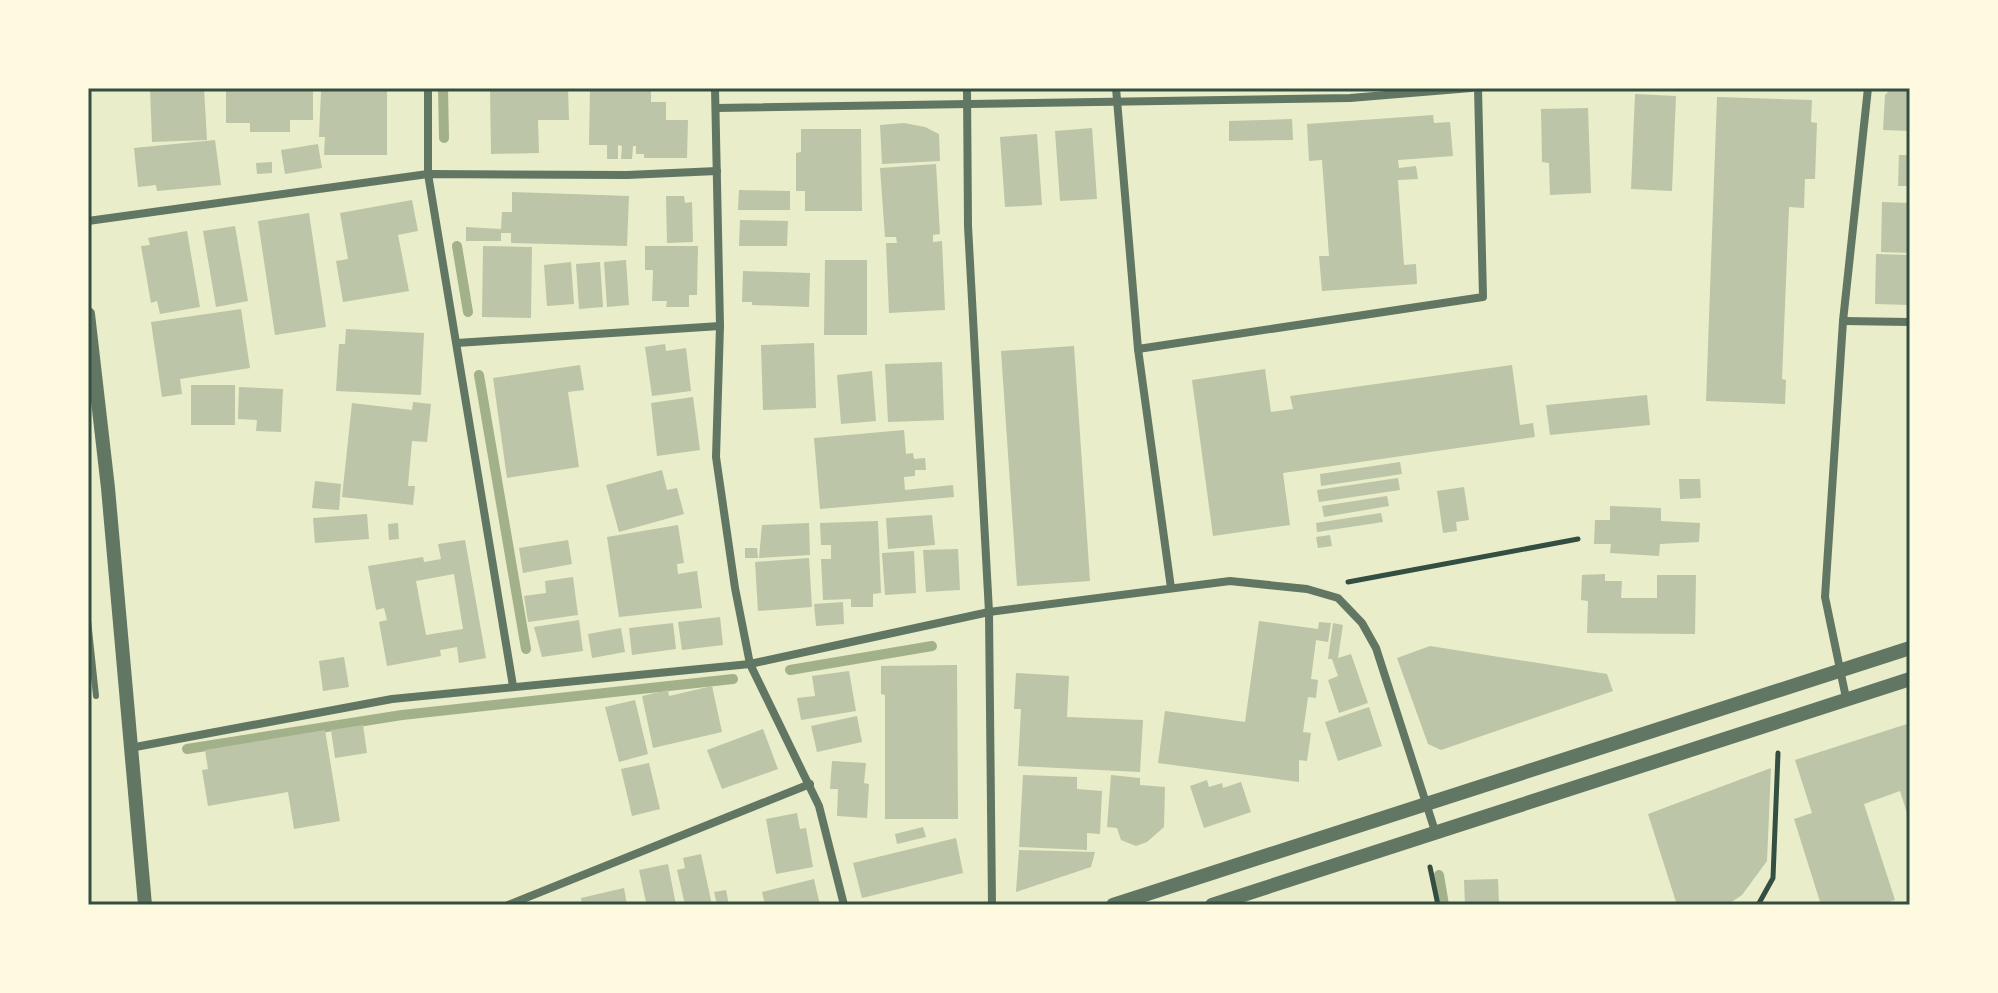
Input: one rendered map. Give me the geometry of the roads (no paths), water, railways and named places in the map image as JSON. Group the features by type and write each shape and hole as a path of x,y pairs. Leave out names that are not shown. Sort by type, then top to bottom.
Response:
{"street":[{"path":"428,88 428,174 513,686"},
{"path":"715,88 720,326 716,457 750,664 819,806 844,905"},
{"path":"967,88 968,226 989,612 992,905"},
{"path":"1116,88 1138,349 1171,588"},
{"path":"1319,88 1319,98"},
{"path":"716,108 1378,97 1471,88"},
{"path":"1138,349 1483,297 1478,88"},
{"path":"1846,698 1825,597 1843,321 1868,88"},
{"path":"88,221 428,174 627,175 717,171"},
{"path":"88,314 108,488 145,905"},
{"path":"1843,321 1910,322"},
{"path":"457,343 720,326"},
{"path":"130,748 392,699 750,664 989,612 1230,581 1307,589 1338,598 1362,623 1376,648 1435,831"},
{"path":"1113,905 1910,648"},
{"path":"1212,905 1910,679"},
{"path":"508,905 810,784"}],"lane":[{"path":"88,620 96,696"}],"waterway":[{"path":"443,88 444,138"},
{"path":"457,246 468,312"},
{"path":"479,375 526,649"},
{"path":"790,670 932,646"},
{"path":"187,749 402,715 733,679"},
{"path":"1439,875 1444,905"}]}
